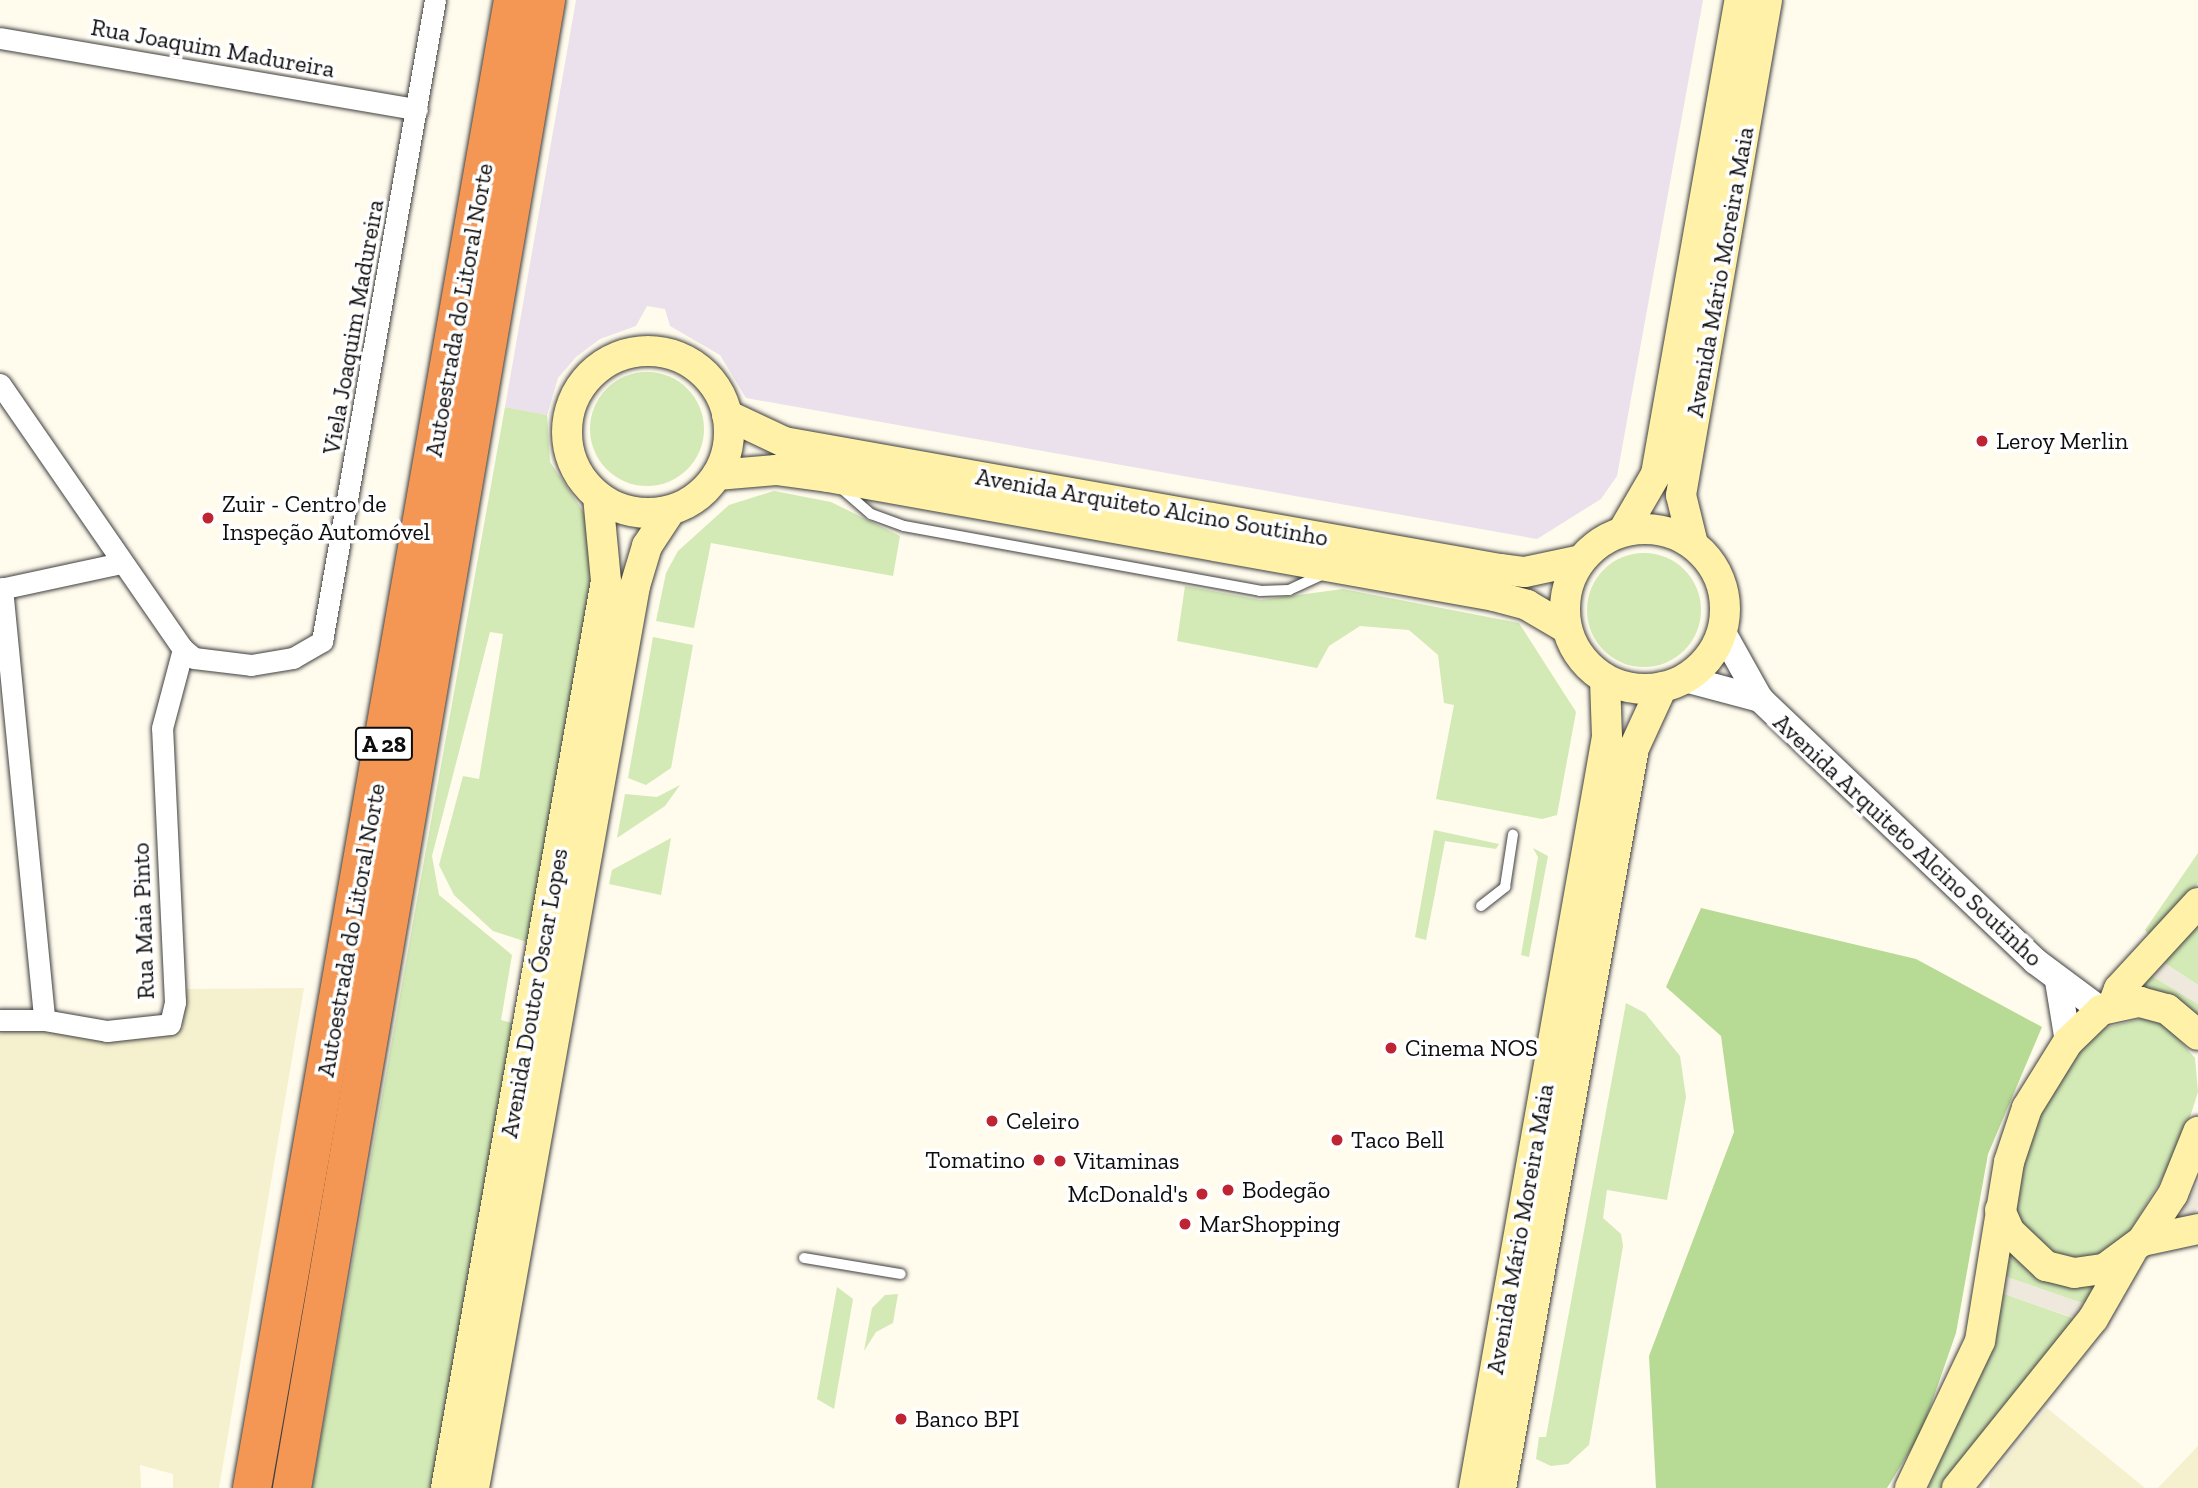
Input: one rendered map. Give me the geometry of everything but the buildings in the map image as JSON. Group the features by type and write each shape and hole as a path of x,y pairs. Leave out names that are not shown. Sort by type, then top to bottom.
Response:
{"highway":[{"name":"Autoestrada do Litoral Norte","path":"252,1488 513,0"},
{"name":"Autoestrada do Litoral Norte","path":"292,1488 546,0"}],"main road":[{"name":"Avenida Mário Moreira Maia","path":"1623,531 1656,474 1740,0"},
{"name":"Avenida Mário Moreira Maia","path":"1693,544 1681,495 1767,0"},
{"path":"661,352 684,360 719,393 727,415 727,446 717,475 696,497 670,511 620,509 598,497 570,459 566,435 578,389 614,358 661,352"},
{"name":"Avenida Arquiteto Alcino Soutinho","path":"727,415 785,442 1500,569 1525,572 1581,560"},
{"name":"Avenida Arquiteto Alcino Soutinho","path":"717,475 776,470 828,477 1493,596 1527,605 1566,628"},
{"name":"Avenida Doutor Óscar Lopes","path":"446,1488 606,581 598,497"},
{"name":"Avenida Doutor Óscar Lopes","path":"474,1488 635,586 648,546 670,511"},
{"path":"1659,530 1693,544 1720,582 1722,631 1708,658 1674,683 1623,687 1605,679 1574,648 1566,628 1569,581 1581,560 1623,531 1659,530"},
{"name":"Avenida Mário Moreira Maia","path":"1475,1488 1607,737 1605,679"},
{"name":"Avenida Mário Moreira Maia","path":"1501,1488 1634,748 1674,683"},
{"path":"1910,1488 1980,1341 2000,1210 2027,1108 2068,1042 2107,1009 2119,989 2198,902"},
{"path":"2107,1009 2140,1002 2167,1009 2198,1035"},
{"path":"1967,1481 2093,1319 2124,1274 2137,1246 2173,1194 2198,1132"},
{"path":"2000,1210 2010,1232 2046,1266 2074,1273 2104,1269 2137,1246 2198,1229"}],"street":[{"name":"Viela Joaquim Madureira","path":"183,649 194,658 251,665 293,658 322,641 418,110 435,0"},
{"name":"Rua Joaquim Madureira","path":"0,38 418,110"},
{"path":"0,384 121,563 183,649"},
{"path":"44,1020 1,589 121,563"},
{"name":"Avenida Arquiteto Alcino Soutinho","path":"1722,631 1760,699 2058,981 2107,1009"},
{"name":"Rua Maia Pinto","path":"0,1020 44,1020 107,1031 170,1024 175,1002 162,728 183,649"},
{"name":"Avenida Arquiteto Alcino Soutinho","path":"1674,683 1760,699"},
{"name":"Avenida Arquiteto Alcino Soutinho","path":"2058,981 2068,1042"}],"lane":[{"path":"1481,906 1505,887 1513,835"},
{"path":"804,1258 901,1274"}],"shaded area":[{"path":"576,0 1703,0 1617,476 1601,499 1537,539 746,398 720,355 670,326 665,309 647,306 636,326 600,339 576,357 558,378 547,415 505,407"},
{"path":"2163,962 2198,985 2198,1004 2149,974"},
{"path":"304,988 219,1488 173,1488 173,1474 140,1465 141,1488 0,1488 0,1029 149,1037 183,1028 186,989"},
{"path":"2198,1182 2198,1207 2190,1220 2175,1224"},
{"path":"2001,1275 2090,1306 2084,1322 1995,1291"},
{"path":"2047,1408 2145,1488 1989,1488 1990,1478"},
{"path":"2198,1446 2198,1488 2158,1488"}],"green space":[{"path":"647,372 669,377 687,389 699,407 704,429 699,451 687,469 669,481 647,486 625,481 607,469 595,451 590,429 595,407 607,389 625,377"},
{"path":"505,407 547,415 550,462 589,520 597,552 530,943 493,931 454,895 439,865 463,776 479,779 503,634 490,632 432,856 439,895 512,955 501,1020 516,1024 434,1488 312,1488"},
{"path":"774,491 831,502 900,536 893,576 711,543 694,628 656,621 666,573 678,551 729,505"},
{"path":"1644,553 1666,557 1684,570 1697,588 1701,610 1697,632 1684,650 1666,663 1644,667 1622,663 1604,650 1591,632 1587,610 1591,588 1604,570 1622,557"},
{"path":"1185,586 1261,600 1343,589 1519,623 1576,712 1557,815 1542,819 1436,799 1454,705 1444,703 1438,655 1409,630 1360,626 1329,646 1317,668 1177,641"},
{"path":"653,637 693,645 671,768 646,785 628,778"},
{"path":"680,785 665,806 617,838 625,794 657,797"},
{"path":"1434,830 1499,844 1496,849 1445,841 1426,940 1415,937"},
{"path":"671,838 661,895 609,884 612,870"},
{"path":"1533,848 1548,856 1529,957 1521,955 1538,857"},
{"path":"2198,853 2198,883 2153,940 2145,930"},
{"path":"1701,908 1916,959 2042,1027 1988,1154 1956,1333 1921,1433 1887,1488 1656,1488 1649,1356 1734,1132 1721,1036 1666,987"},
{"path":"2198,924 2198,985 2163,962"},
{"path":"2149,974 2198,1004 2198,1019 2129,996"},
{"path":"1626,1003 1645,1013 1680,1056 1686,1097 1667,1200 1607,1190 1603,1218 1621,1234 1623,1246 1589,1445 1568,1464 1551,1466 1536,1459 1539,1437 1546,1437"},
{"path":"2144,1018 2167,1026 2195,1058 2198,1092 2190,1117 2172,1162 2120,1247 2103,1259 2054,1259 2020,1226 2014,1198 2025,1151 2049,1095 2096,1030"},
{"path":"2005,1247 2045,1280 2108,1281 2090,1306 2001,1275"},
{"path":"837,1287 853,1299 834,1409 817,1399"},
{"path":"1999,1292 2078,1320 1944,1488 1928,1488 1975,1385"},
{"path":"898,1294 893,1323 876,1332 864,1351 872,1308 885,1295"}],"place":[{"name":"Leroy Merlin","path":"1982,441"},
{"name":"Zuir - Centro de Inspeção Automóvel","path":"208,518"},
{"name":"Cinema NOS","path":"1391,1048"},
{"name":"Celeiro","path":"992,1121"},
{"name":"Taco Bell","path":"1337,1140"},
{"name":"Tomatino","path":"1039,1160"},
{"name":"Vitaminas","path":"1060,1161"},
{"name":"Bodegão","path":"1228,1190"},
{"name":"McDonald's","path":"1202,1194"},
{"name":"MarShopping","path":"1185,1224"},
{"name":"Banco BPI","path":"901,1419"}]}
